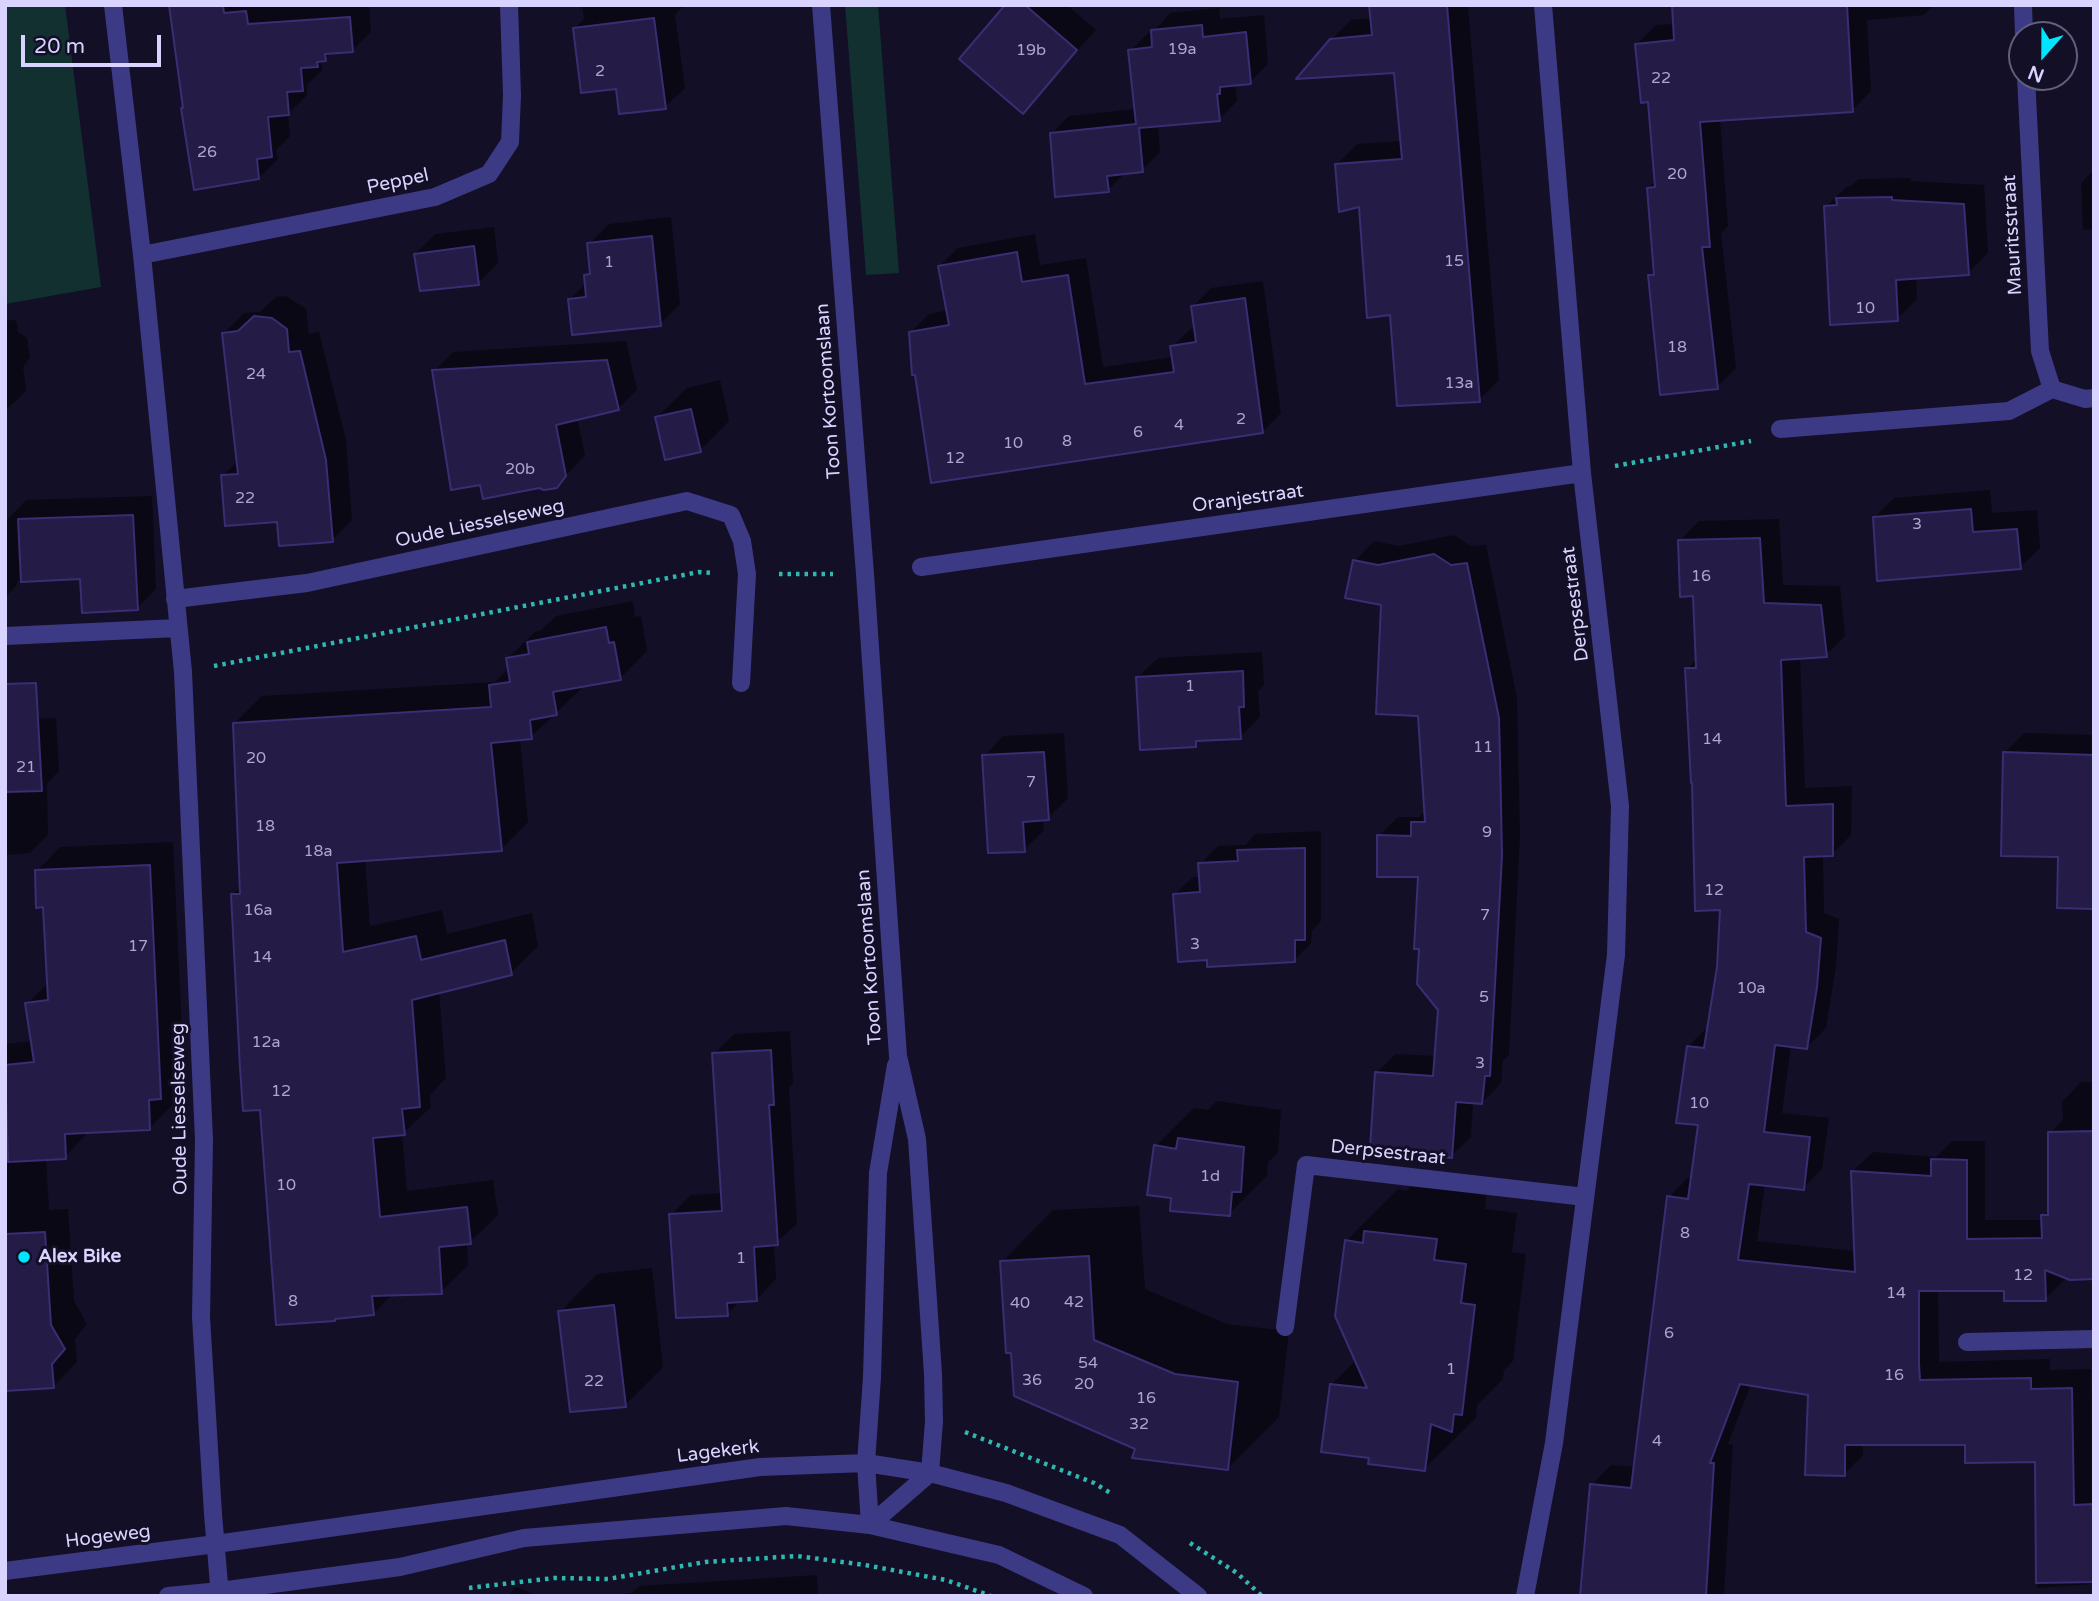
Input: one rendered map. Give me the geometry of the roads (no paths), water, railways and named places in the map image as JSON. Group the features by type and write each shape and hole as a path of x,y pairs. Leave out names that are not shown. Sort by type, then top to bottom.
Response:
{"street":[{"name":"Oude Liesselseweg","path":"113,5 142,255 183,673 204,1140 201,1317 220,1593"},
{"name":"Peppel","path":"142,255 435,197 489,174 510,142 512,95 509,5"},
{"name":"Toon Kortoomslaan","path":"821,5 865,574 898,1056 917,1139 933,1374 934,1421 930,1474"},
{"name":"Derpsestraat","path":"1525,1596 1554,1443 1616,955 1620,806 1582,473 1543,5"},
{"name":"Mauritsstraat","path":"2027,91 2040,351 2052,389"},
{"path":"1780,429 2009,411 2052,389 2085,400 2094,398"},
{"name":"Oranjestraat","path":"921,568 1582,473"},
{"name":"Oude Liesselseweg","path":"175,599 307,583 687,501 731,515 742,541 747,574 741,683"},
{"path":"5,636 178,628"},
{"path":"870,1525 866,1463 872,1377 878,1173 898,1056"},
{"name":"Derpsestraat","path":"1285,1327 1306,1165 1585,1197"},
{"path":"1967,1342 2094,1339"},
{"name":"Lagekerk","path":"216,1544 760,1467 866,1463 930,1474 1006,1493 1120,1535 1198,1596"},
{"path":"870,1525 930,1474"},
{"path":"168,1596 220,1593 400,1567 524,1538 786,1516 870,1525 999,1555 1084,1596"},
{"name":"Hogeweg","path":"5,1571 216,1544"}],"place":[{"name":"Alex Bike","path":"24,1257"}]}
